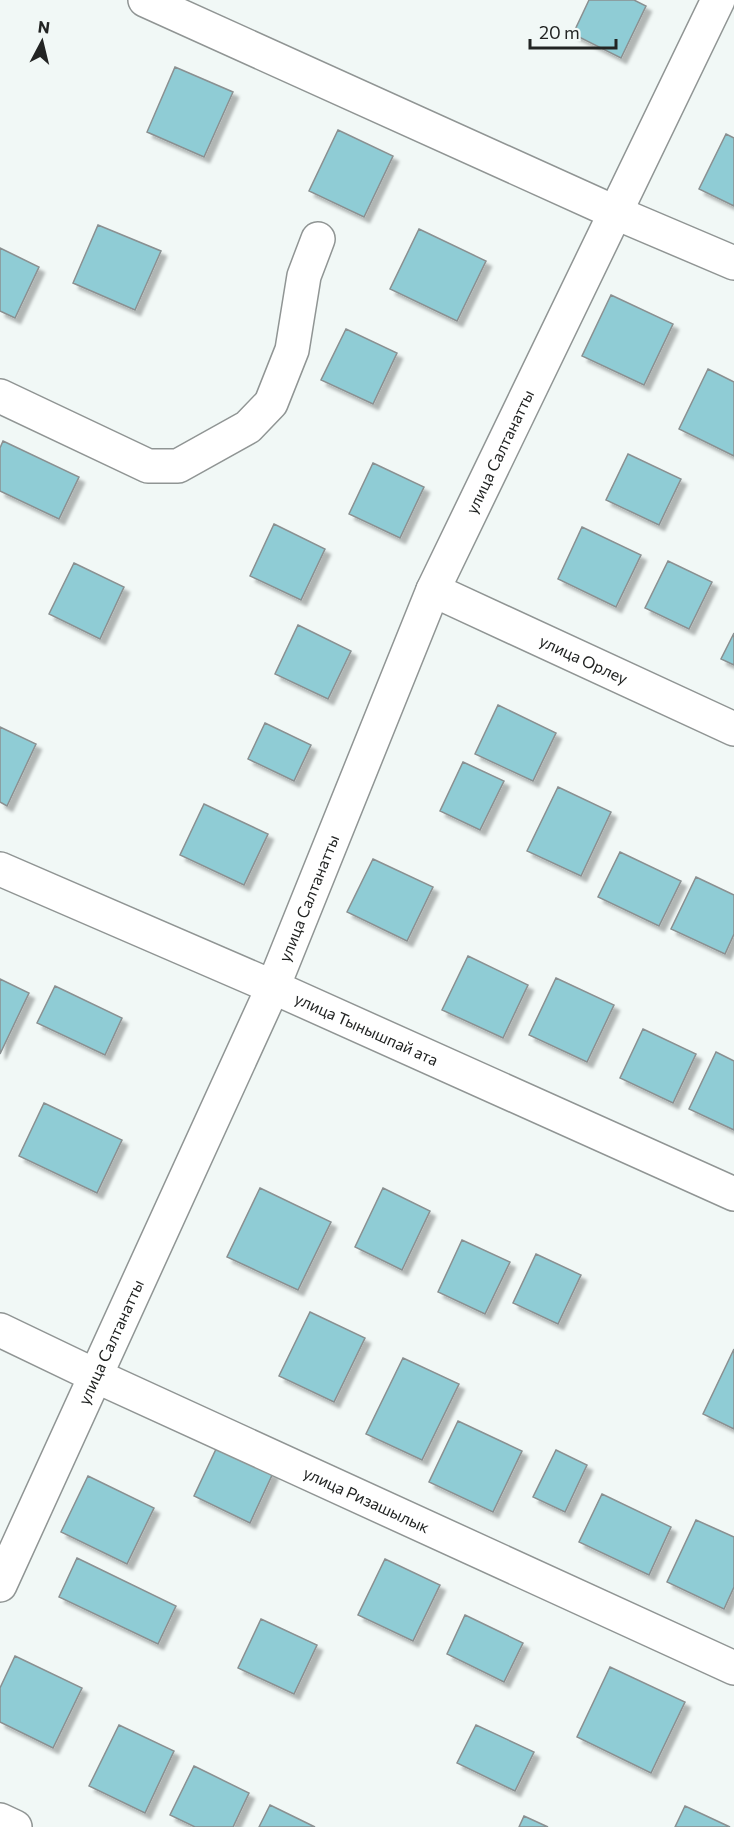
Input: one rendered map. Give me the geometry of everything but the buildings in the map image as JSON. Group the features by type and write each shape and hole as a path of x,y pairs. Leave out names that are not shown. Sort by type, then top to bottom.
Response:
{"street":[{"path":"145,0 614,212 734,263"},
{"name":"улица Салтанатты","path":"0,1585 273,987 433,590 718,0"},
{"path":"0,396 148,466 178,466 248,427 272,403 292,350 304,276 318,239"},
{"name":"улица Орлеу","path":"433,590 734,729"},
{"name":"улица Тынышпай ата","path":"0,868 273,987 734,1194"},
{"name":"улица Ризашылык","path":"0,1330 734,1668"},
{"path":"0,1820 15,1827"}]}
